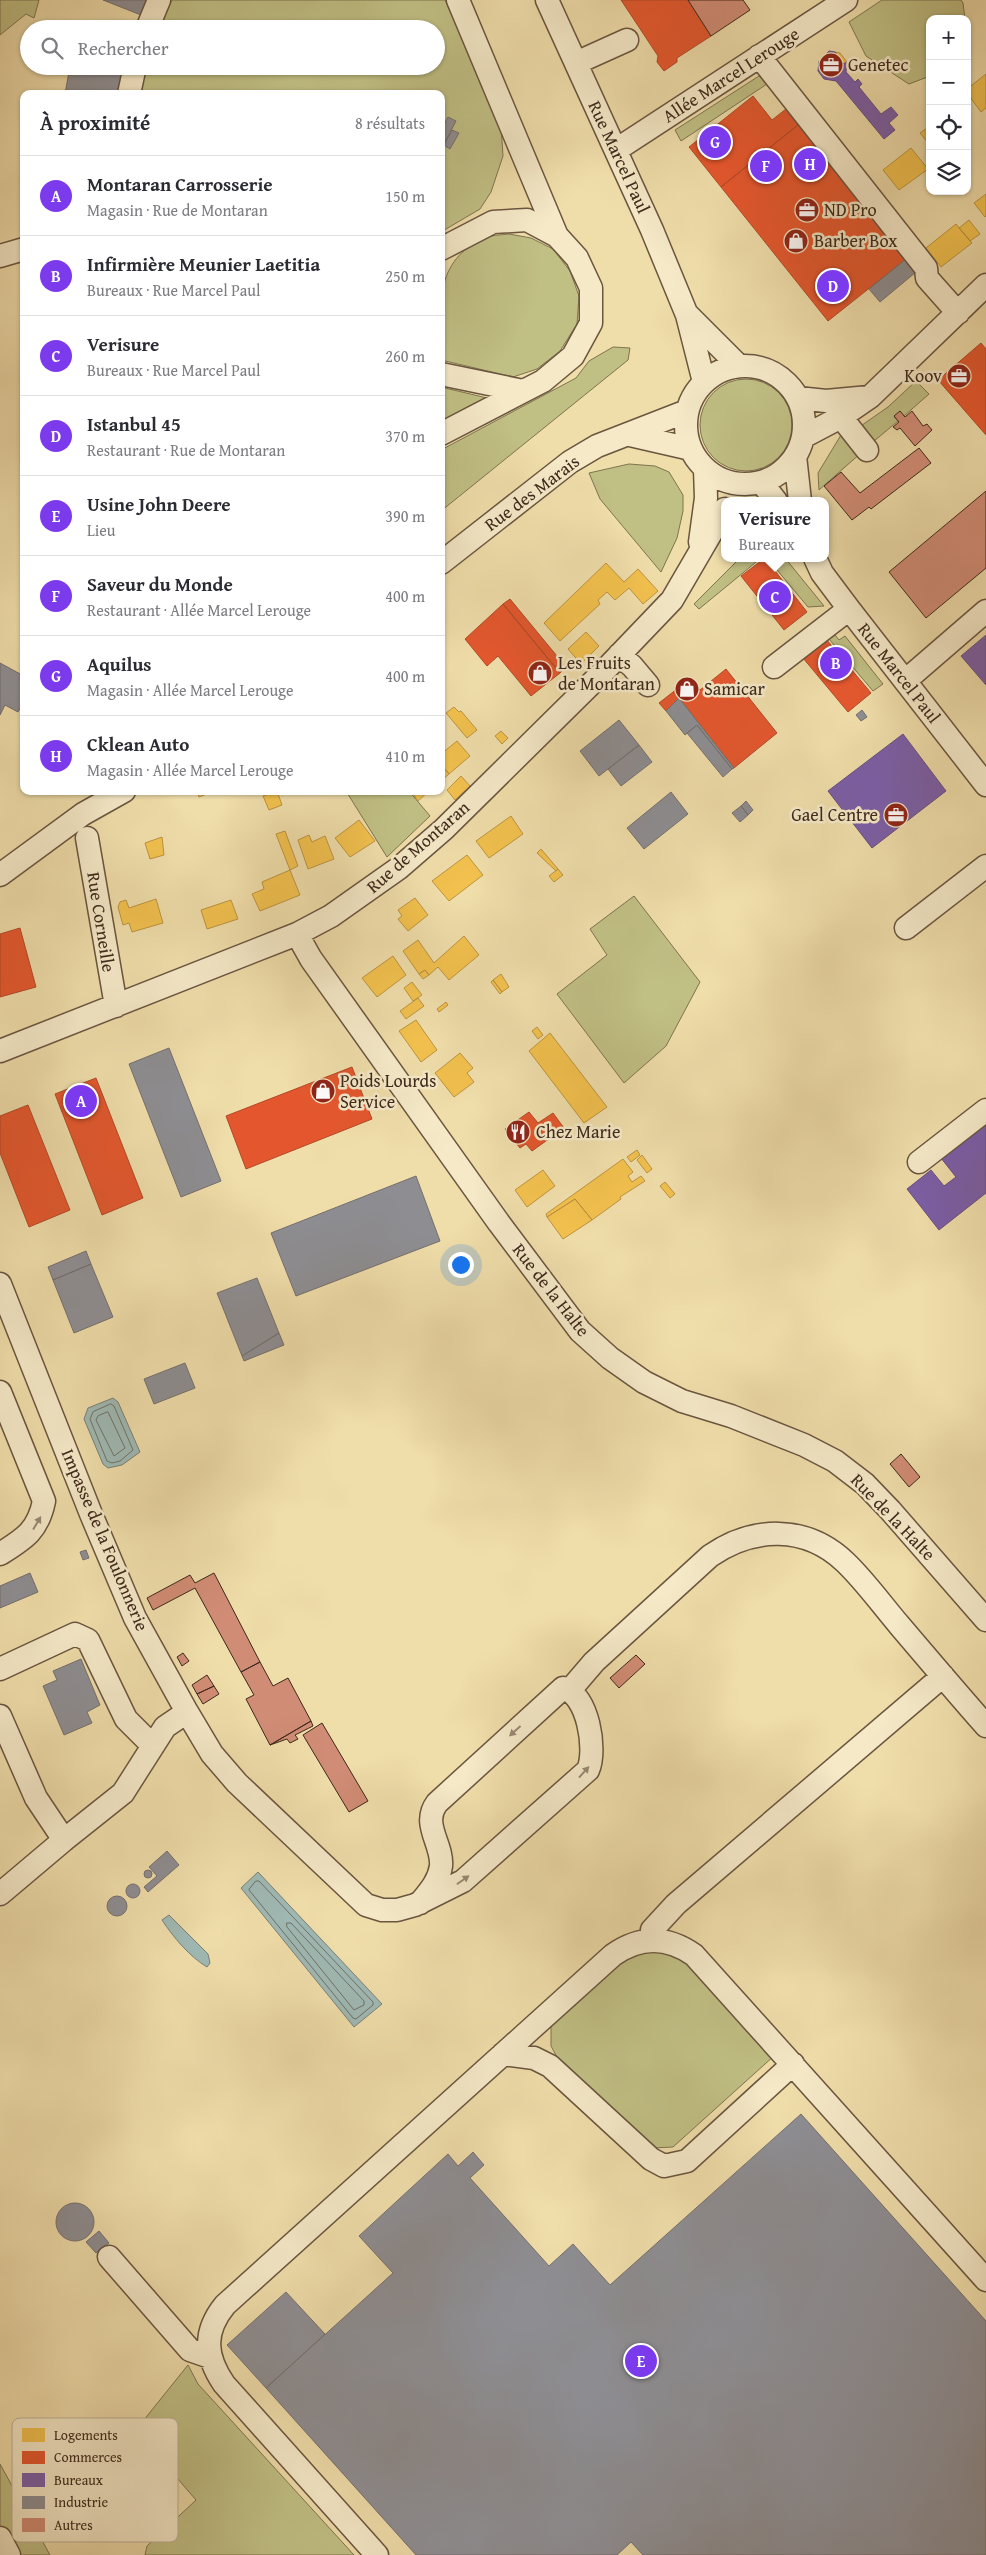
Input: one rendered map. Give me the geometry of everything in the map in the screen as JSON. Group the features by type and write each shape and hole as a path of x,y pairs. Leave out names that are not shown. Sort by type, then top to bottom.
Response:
{"street":[{"path":"151,20 159,0"},
{"path":"458,0 557,236"},
{"name":"Rue Marcel Paul","path":"548,0 616,150 687,315 704,382"},
{"name":"Allée Marcel Lerouge","path":"616,150 846,0"},
{"path":"576,63 627,40"},
{"path":"760,56 926,268 928,278 958,313"},
{"path":"130,90 133,75"},
{"path":"445,248 494,222 527,220 557,236 578,258 591,288 592,323 573,356 543,381 445,432"},
{"path":"0,256 20,250"},
{"path":"744,489 780,472 799,446 870,397 986,285"},
{"name":"Rue Marcel Paul","path":"687,315 738,366"},
{"path":"765,497 722,479 706,469 691,449 687,437 688,411 691,401 704,382 726,369 738,366 753,366 780,377 798,398 804,417 799,446 800,497"},
{"path":"445,375 524,392"},
{"path":"798,398 826,401 870,397"},
{"name":"Rue des Marais","path":"445,560 570,462 597,446 630,435 688,411"},
{"path":"842,417 867,450"},
{"path":"630,435 691,449"},
{"name":"Rue de Montaran","path":"699,553 706,498 706,469"},
{"name":"Rue de Montaran","path":"0,1051 297,934 345,907 399,868 444,829 619,656 672,600 721,516"},
{"name":"Rue Marcel Paul","path":"817,562 822,573 905,681 982,773"},
{"path":"774,667 849,609"},
{"path":"905,681 986,612"},
{"path":"619,656 632,666 648,685"},
{"path":"0,857 86,805 113,795"},
{"path":"0,874 86,805"},
{"name":"Rue Corneille","path":"87,838 116,1006"},
{"path":"906,928 986,866"},
{"name":"Rue de la Halte","path":"297,934 311,959 493,1215 580,1331 610,1358 644,1382 682,1401 731,1416 804,1445 836,1462 865,1484 884,1503 986,1620"},
{"path":"919,1162 986,1110"},
{"name":"Impasse de la Foulonnerie","path":"0,1284 90,1514 136,1618 187,1712 212,1754 237,1783 366,1905 382,1910 397,1910 420,1903 463,1881 588,1770 593,1753 584,1709 570,1690"},
{"path":"0,1392 44,1501 41,1517 32,1531 0,1554"},
{"path":"420,1903 435,1885 441,1865 430,1812 437,1803 563,1688 570,1690 594,1662 710,1556 725,1546 743,1538 775,1533 792,1533 809,1539 845,1562 986,1726"},
{"path":"0,1669 75,1634 88,1640 126,1719 154,1746"},
{"path":"652,1940 652,1930 676,1904 943,1676"},
{"path":"0,1894 123,1793 165,1727 187,1712"},
{"path":"0,1716 36,1798 64,1840"},
{"path":"378,2555 224,2384 214,2370 210,2357 210,2331 215,2317 225,2305 613,1955 627,1945 652,1940 674,1943 694,1954 986,2280"},
{"path":"503,2054 534,2058 550,2066 650,2159 664,2166 686,2161 793,2064"},
{"path":"109,2257 190,2350 210,2357"},
{"path":"0,2538 10,2555"}],"shaded area":[{"path":"0,0 39,0 34,18 26,14 0,35"},
{"path":"172,0 445,0 501,126 503,156 491,192 480,209 445,230 445,90 142,90 144,75 445,75 445,20 163,20"},
{"path":"882,0 961,0 964,15 926,15 926,78 909,84 866,56 849,22"},
{"path":"759,76 767,84 681,141 675,130"},
{"path":"509,234 531,238 553,249 570,271 579,296 577,324 560,351 537,369 513,377 445,361 445,282 447,276 454,262 466,249 482,239"},
{"path":"613,347 630,348 628,360 445,508 445,448 576,378 589,361"},
{"path":"746,379 763,383 778,393 788,408 792,425 788,442 778,457 763,467 746,471 729,467 714,457 704,442 700,425 704,408 714,393 729,383"},
{"path":"916,381 929,394 904,416 900,411 894,417 898,421 867,447 855,430 888,407"},
{"path":"445,388 487,398 445,420"},
{"path":"844,434 862,452 819,490 818,473 841,435"},
{"path":"629,464 655,466 669,472 683,495 683,511 677,538 661,572 600,499 589,473"},
{"path":"736,562 756,562 699,609 694,604"},
{"path":"770,562 788,562 824,606 808,607"},
{"path":"835,635 839,640 845,636 883,684 873,691 829,639"},
{"path":"348,795 412,795 430,816 387,857"},
{"path":"634,896 700,982 666,1046 624,1083 557,994 607,955 590,929"},
{"path":"659,1947 683,1956 775,2055 673,2147 652,2148 558,2059 551,2046 551,2023 620,1959"},
{"path":"188,2365 198,2384 354,2555 145,2555 147,2546 151,2542 178,2542 178,2517 196,2500 178,2479 178,2418 145,2418"},
{"path":"0,2464 12,2486 12,2542 43,2542 50,2555 16,2555 0,2527"}],"water":[{"path":"113,1398 118,1402 140,1452 122,1465 108,1468 103,1464 84,1419 88,1408"},
{"path":"258,1872 382,2004 354,2027 241,1888"},
{"path":"169,1915 208,1954 210,1963 207,1967 188,1952 166,1926 162,1920"}],"building: Logements":[{"path":"835,52 840,53 847,62 843,64"},
{"path":"986,74 986,108 981,112 971,98 971,86"},
{"path":"926,129 926,140 920,133"},
{"path":"911,148 926,167 926,170 899,190 883,170"},
{"path":"986,194 986,216 985,217 974,203"},
{"path":"969,220 980,234 970,241 959,228"},
{"path":"956,224 972,243 941,267 926,248"},
{"path":"606,563 624,582 638,569 658,591 643,604 629,588 615,600 607,592 598,600 600,604 560,641 544,623"},
{"path":"586,632 599,646 581,664 568,649"},
{"path":"454,707 459,712 461,711 477,730 467,738 446,713"},
{"path":"501,731 508,738 502,744 495,736"},
{"path":"457,741 470,756 449,774 445,769 445,751"},
{"path":"445,769 449,774 445,778"},
{"path":"461,776 470,786 455,800 447,790"},
{"path":"278,795 282,805 269,810 263,796"},
{"path":"414,795 425,795 418,801"},
{"path":"511,816 523,834 489,858 476,841"},
{"path":"359,820 375,841 350,857 335,838"},
{"path":"285,831 298,866 290,870 276,834"},
{"path":"309,835 312,842 325,836 334,859 308,869 298,840"},
{"path":"162,837 164,855 150,859 145,843"},
{"path":"541,849 558,869 556,871 537,853"},
{"path":"467,855 483,875 449,901 432,881"},
{"path":"558,869 563,875 554,882 549,876"},
{"path":"290,870 300,895 260,911 252,894 264,889 262,882"},
{"path":"415,898 428,915 408,931 398,919 402,916 398,910"},
{"path":"156,899 163,923 132,932 129,923 123,925 118,907 120,902 126,900 129,908"},
{"path":"231,900 238,919 207,929 201,910"},
{"path":"464,936 479,955 449,980 438,967 429,975 425,970 419,974 403,951 418,940 434,963"},
{"path":"393,956 406,975 377,997 362,978"},
{"path":"425,970 429,975 423,979 419,974"},
{"path":"501,974 509,987 502,992 493,980"},
{"path":"493,980 502,992 500,994 491,982"},
{"path":"412,982 422,995 413,1001 404,988"},
{"path":"418,998 424,1006 406,1019 400,1011"},
{"path":"446,1002 448,1005 439,1012 437,1009"},
{"path":"416,1020 437,1050 421,1062 399,1031"},
{"path":"537,1027 543,1035 538,1039 532,1031"},
{"path":"550,1033 607,1107 584,1123 529,1051"},
{"path":"460,1053 473,1068 467,1073 474,1082 454,1097 435,1073"},
{"path":"637,1150 640,1155 631,1162 627,1157"},
{"path":"642,1155 652,1169 647,1173 637,1160"},
{"path":"623,1159 633,1172 628,1176 632,1182 641,1176 645,1181 620,1197 621,1199 592,1220 575,1199 547,1217 546,1214"},
{"path":"543,1170 555,1186 527,1207 515,1190"},
{"path":"665,1182 675,1194 670,1198 660,1186"},
{"path":"575,1199 592,1220 563,1239 547,1217"}],"building: Commerces":[{"path":"621,0 688,0 711,36 677,58 677,62 664,71 657,62 658,56"},
{"path":"753,96 772,120 786,109 799,124 721,187 689,147"},
{"path":"799,124 906,259 828,321 721,187"},
{"path":"981,343 986,349 986,435 938,380"},
{"path":"760,562 768,562 807,612 784,630 741,576"},
{"path":"510,599 566,667 560,673 503,604"},
{"path":"503,604 560,673 531,696 498,656 487,666 465,639"},
{"path":"826,639 871,693 848,712 803,658"},
{"path":"726,669 777,733 734,768 679,698 666,711 659,703 691,678 700,690"},
{"path":"20,928 36,987 0,997 0,934"},
{"path":"352,1067 372,1119 246,1169 226,1116"},
{"path":"96,1078 143,1198 102,1215 55,1094"},
{"path":"28,1105 70,1210 29,1227 0,1153 0,1116"},
{"path":"529,1112 538,1123 553,1113 564,1128 532,1151 526,1144 520,1148 505,1129"}],"building: Bureaux":[{"path":"829,51 835,52 843,64 847,62 846,72 855,82 858,79 862,84 859,87 881,114 891,107 898,115 889,123 895,130 884,139 836,81 824,79 818,71 819,61"},
{"path":"986,635 986,685 961,656"},
{"path":"903,734 946,791 872,848 828,791"},
{"path":"986,1116 986,1193 939,1230 907,1189 931,1170 944,1186 956,1177 937,1153"}],"building: Industrie":[{"path":"103,0 149,0 141,15"},
{"path":"68,75 125,75 122,90 66,90"},
{"path":"448,117 456,121 445,142 445,123"},
{"path":"452,130 459,133 450,149 445,146"},
{"path":"906,259 916,272 880,302 869,289"},
{"path":"0,663 20,674 20,708 18,712 5,705 0,715"},
{"path":"679,698 734,768 732,769 697,725 685,735 666,711"},
{"path":"862,710 867,717 861,721 856,715"},
{"path":"619,720 639,745 599,776 580,751"},
{"path":"697,725 732,769 723,777 687,733"},
{"path":"639,745 652,762 621,786 608,769"},
{"path":"671,792 688,814 644,849 627,828"},
{"path":"746,801 753,810 748,815 741,806"},
{"path":"741,806 748,815 740,822 732,813"},
{"path":"169,1048 221,1181 181,1197 129,1064"},
{"path":"416,1176 440,1241 296,1296 271,1233"},
{"path":"86,1251 91,1264 53,1280 48,1267"},
{"path":"91,1264 113,1317 74,1333 53,1280"},
{"path":"257,1278 279,1333 242,1356 217,1293"},
{"path":"279,1333 284,1345 244,1361 242,1356"},
{"path":"185,1363 195,1388 154,1404 144,1379"},
{"path":"86,1550 89,1558 83,1560 80,1552"},
{"path":"30,1573 38,1592 0,1608 0,1586"},
{"path":"81,1659 100,1705 87,1712 92,1723 64,1735 43,1686 57,1680 53,1671"},
{"path":"167,1851 179,1865 148,1892 144,1887 157,1876 149,1867"},
{"path":"148,1870 152,1874 148,1878 144,1874"},
{"path":"130,1884 136,1884 140,1891 136,1898 130,1898 126,1894 126,1888"},
{"path":"117,1896 124,1899 127,1906 124,1913 117,1916 110,1913 107,1906 110,1899"},
{"path":"801,2114 986,2321 986,2555 643,2555 631,2542 617,2555 416,2555 266,2388 393,2273 359,2236 448,2154 458,2166 473,2152 484,2165 470,2178 549,2266 573,2244 610,2285"},
{"path":"75,2203 88,2209 94,2222 88,2235 75,2241 62,2235 56,2222 62,2209"},
{"path":"99,2231 109,2243 96,2253 86,2242"},
{"path":"286,2292 325,2334 266,2388 227,2345"}],"building: Autres":[{"path":"688,0 743,0 750,10 711,36"},
{"path":"900,411 905,417 912,411 923,426 927,424 932,430 915,446 900,428 897,430 893,427 899,422 894,416"},
{"path":"919,448 931,463 871,509 869,507 852,520 824,486 841,472 860,493"},
{"path":"986,491 986,568 926,618 889,572"},
{"path":"901,1454 920,1477 909,1487 890,1464"},
{"path":"214,1573 260,1662 241,1672 195,1588 153,1610 147,1598 190,1575 195,1583"},
{"path":"183,1653 189,1661 182,1666 177,1657"},
{"path":"636,1655 645,1664 619,1688 610,1678"},
{"path":"260,1662 273,1686 288,1678 311,1721 270,1745 246,1699 254,1695 241,1672"},
{"path":"207,1675 214,1686 197,1694 192,1685"},
{"path":"214,1686 219,1694 203,1704 197,1694"},
{"path":"311,1721 313,1726 295,1735 298,1739 290,1743 287,1739 270,1745"},
{"path":"322,1723 368,1801 349,1812 303,1735"}],"place":[{"name":"Genetec","path":"831,65"},
{"name":"Aquilus","path":"715,142"},
{"name":"Cklean Auto","path":"810,164"},
{"name":"Saveur du Monde","path":"766,166"},
{"name":"ND Pro","path":"807,210"},
{"name":"Barber Box","path":"796,241"},
{"name":"Istanbul 45","path":"833,286"},
{"name":"Koov","path":"959,376"},
{"name":"Verisure","path":"775,597"},
{"name":"Infirmière Meunier Laetitia","path":"836,663"},
{"name":"Les Fruits de Montaran","path":"540,673"},
{"name":"Samicar","path":"687,689"},
{"name":"Gael Centre","path":"896,815"},
{"name":"Poids Lourds Service","path":"323,1091"},
{"name":"Montaran Carrosserie","path":"81,1101"},
{"name":"Chez Marie","path":"518,1132"},
{"name":"Usine John Deere","path":"641,2361"}]}
